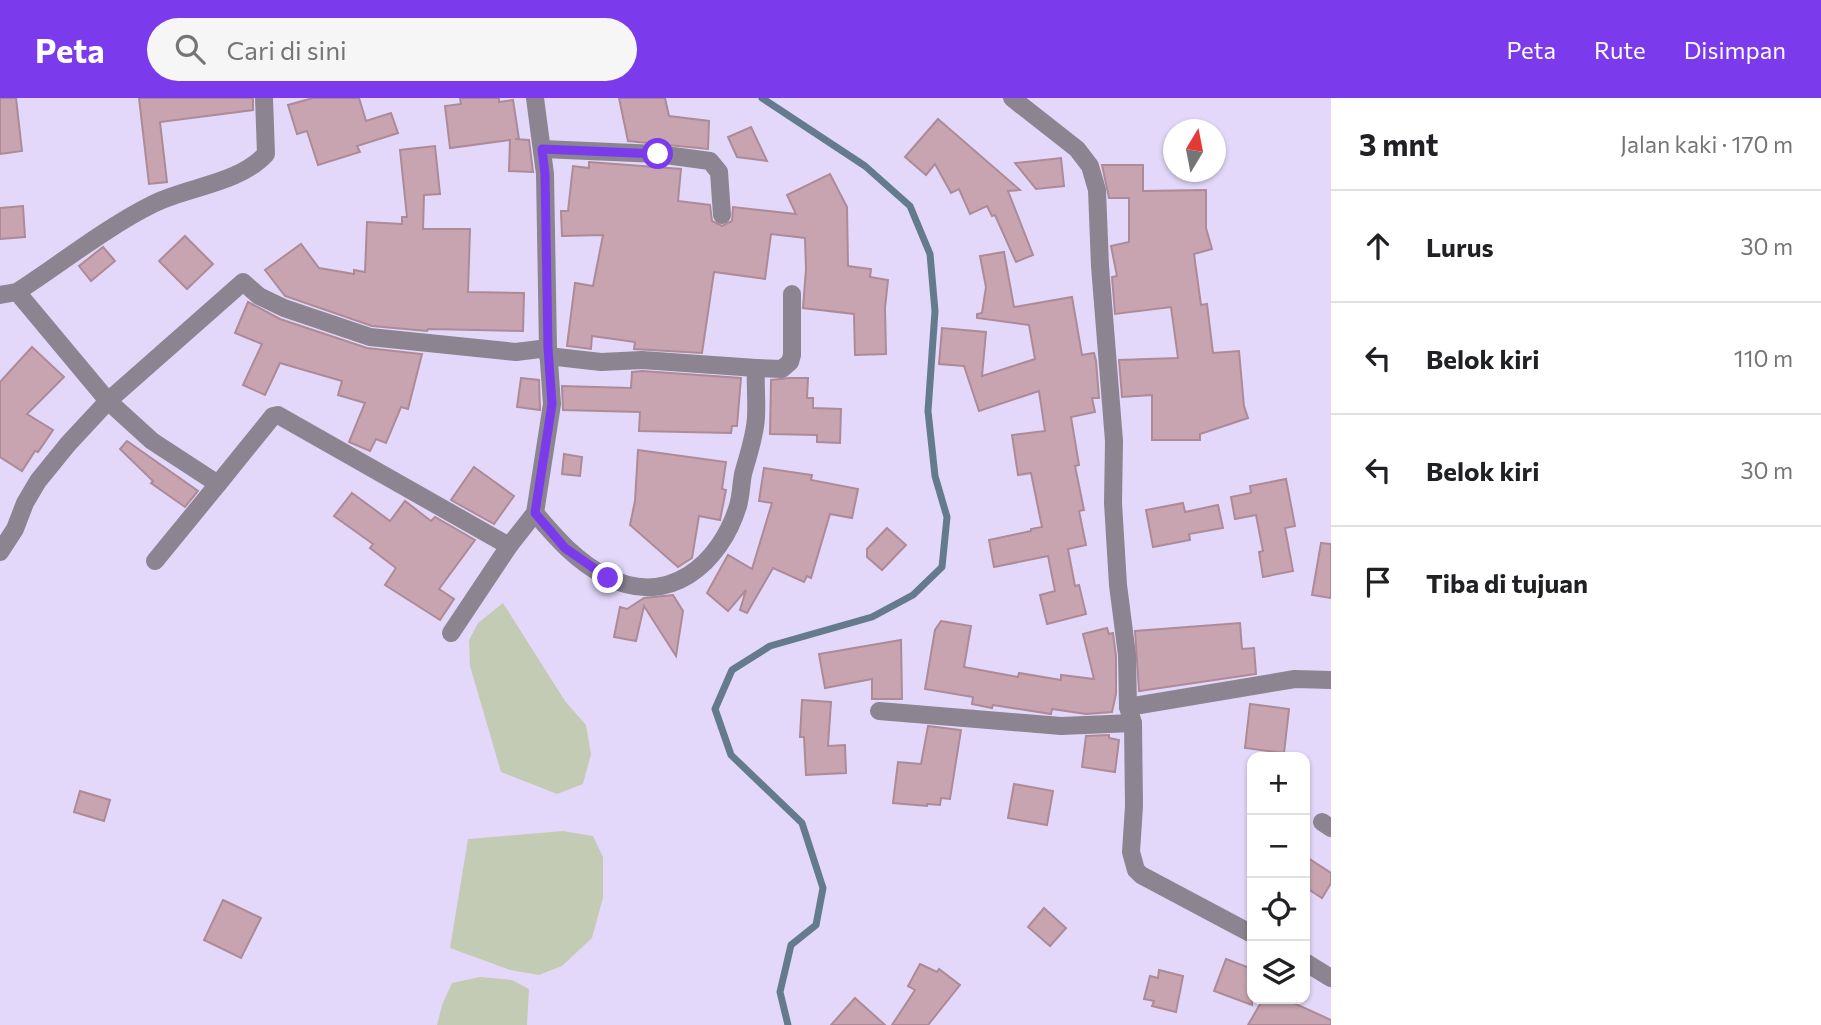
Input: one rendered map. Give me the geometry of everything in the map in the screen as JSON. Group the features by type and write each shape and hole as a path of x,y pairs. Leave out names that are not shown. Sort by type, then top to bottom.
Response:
{"street":[{"path":"218,484 152,441 108,401 8,293 153,204 253,167 266,154 264,98"},
{"path":"451,633 509,546 535,513 552,404 548,352 545,174 535,98"},
{"path":"1012,98 1077,149 1090,166 1097,190 1100,266 1114,441 1112,503 1131,715 1134,806 1131,852 1136,870 1141,876 1247,931"},
{"path":"542,149 658,154 710,161 719,172 722,215"},
{"path":"0,552 15,529 25,503 38,481 68,444 108,401 243,282 258,296 284,308 370,337 516,352 548,352 601,362 642,360 782,369 790,362 792,355 792,293"},
{"path":"535,513 565,548 608,578 631,584 652,585 689,576 702,568 722,544 739,505 755,426 757,368"},
{"path":"155,561 273,416 278,415 509,546"},
{"path":"879,711 1061,726 1131,715 1295,679 1331,680"},
{"path":"1310,965 1331,978"}],"green space":[{"path":"503,603 565,701 586,725 591,754 583,784 557,794 501,772 470,666 469,640 478,623"},
{"path":"563,831 593,836 603,857 603,898 592,938 562,966 539,975 510,970 450,948 468,839"},
{"path":"480,977 512,980 529,989 527,1025 437,1025 452,983"}],"building":[{"path":"0,98 16,98 22,151 0,154"},
{"path":"139,98 253,98 253,110 160,122 167,182 149,184"},
{"path":"313,98 359,98 366,121 391,113 398,133 357,146 360,152 318,165 307,131 297,134 288,105"},
{"path":"460,98 499,98 499,102 513,100 519,139 515,139 529,140 533,172 509,171 510,140 450,148 445,106 461,104"},
{"path":"619,98 665,98 669,116 709,121 708,149 628,141"},
{"path":"938,119 1020,190 1008,191 1033,255 1016,262 995,215 992,216 987,206 970,214 959,189 951,193 935,164 926,175 905,157"},
{"path":"751,127 767,161 737,157 728,137"},
{"path":"435,146 440,194 424,195 423,229 470,229 468,292 524,293 523,331 427,331 372,326 285,296 265,270 301,244 319,268 354,274 354,270 365,272 367,222 402,224 402,217 407,217 400,150"},
{"path":"1061,158 1064,186 1036,189 1015,163"},
{"path":"589,162 681,169 678,201 710,205 712,221 722,226 732,221 733,207 796,214 787,195 830,174 847,207 848,266 871,269 870,277 888,280 885,308 886,354 855,355 854,314 803,308 805,238 771,234 765,279 714,272 702,353 634,349 635,342 592,336 591,349 567,346 575,283 593,286 603,235 562,236 561,211 568,211 573,166 589,168"},
{"path":"1102,165 1143,165 1143,191 1206,190 1206,228 1212,249 1194,254 1201,305 1207,304 1213,353 1239,351 1244,406 1248,418 1200,434 1200,440 1152,440 1152,395 1122,397 1119,360 1178,358 1171,307 1115,314 1112,277 1117,276 1111,246 1129,242 1129,198 1109,198"},
{"path":"23,206 25,237 0,239 0,208"},
{"path":"185,236 213,264 187,289 159,261"},
{"path":"103,247 115,261 91,281 79,266"},
{"path":"1004,252 1014,307 1072,297 1082,355 1094,353 1096,361 1099,398 1092,398 1095,412 1071,417 1079,465 1075,466 1084,510 1079,511 1086,545 1068,549 1075,586 1079,585 1086,614 1047,624 1040,595 1055,591 1048,556 994,567 989,540 1042,527 1031,473 1018,475 1012,435 1045,431 1039,391 979,411 964,366 939,364 942,328 986,332 982,376 1035,359 1029,325 977,318 977,314 982,313 986,287 980,256"},
{"path":"248,302 280,319 367,348 422,354 408,409 401,407 386,443 376,439 370,451 349,442 365,403 338,395 342,381 280,363 265,395 243,385 262,344 235,333"},
{"path":"32,347 64,377 27,414 53,430 22,471 0,457 0,382"},
{"path":"632,372 741,378 737,426 732,426 731,433 639,431 640,412 563,410 562,386 631,388"},
{"path":"521,378 539,380 540,410 517,407"},
{"path":"808,378 807,398 813,398 813,408 841,409 840,443 817,442 817,435 770,434 771,380"},
{"path":"127,441 198,491 185,507 151,483 153,481 120,449"},
{"path":"638,450 726,462 722,489 726,490 720,520 699,516 692,558 678,567 630,525 635,501"},
{"path":"564,454 582,457 580,476 562,474"},
{"path":"474,467 514,496 494,524 451,500"},
{"path":"764,468 812,475 811,480 858,489 852,518 830,514 811,578 807,576 804,582 773,568 747,613 740,610 746,590 728,611 707,593 728,555 752,569 772,503 759,501"},
{"path":"1286,479 1295,526 1285,528 1293,571 1263,577 1259,552 1263,551 1256,515 1235,519 1231,497 1251,493 1250,486"},
{"path":"352,493 390,521 405,501 431,521 435,517 475,540 439,589 454,599 440,620 385,585 396,568 370,548 373,544 334,516"},
{"path":"1183,503 1185,512 1218,505 1223,528 1189,534 1190,540 1153,547 1146,510"},
{"path":"887,528 906,545 882,570 867,557 867,549"},
{"path":"1321,543 1331,544 1331,598 1312,595"},
{"path":"673,595 683,611 676,656 644,606 636,641 614,637 620,607 627,609 644,598"},
{"path":"941,621 971,626 964,667 1018,677 1019,673 1061,680 1061,675 1094,679 1083,634 1107,628 1109,634 1113,633 1116,656 1116,694 1112,712 1086,714 1052,709 1051,714 993,705 992,708 972,704 973,697 925,689 935,630"},
{"path":"1240,623 1242,649 1254,648 1256,674 1139,691 1135,631"},
{"path":"901,640 902,699 872,699 872,679 825,688 819,654"},
{"path":"802,700 831,702 828,746 845,745 846,773 806,775 804,737 800,737"},
{"path":"1250,704 1289,709 1284,752 1245,748"},
{"path":"928,726 961,730 950,799 941,798 940,805 927,806 893,803 898,762 921,764"},
{"path":"1109,735 1109,738 1119,740 1115,772 1082,767 1086,736"},
{"path":"1014,784 1053,791 1047,825 1008,818"},
{"path":"80,791 110,800 104,821 74,812"},
{"path":"1310,859 1331,873 1331,883 1322,898 1310,890"},
{"path":"223,900 261,918 241,958 204,940"},
{"path":"1044,908 1066,928 1050,946 1028,927"},
{"path":"1226,959 1247,967 1247,1003 1214,991"},
{"path":"920,964 937,972 939,969 960,985 928,1025 892,1025 915,990 908,986"},
{"path":"1159,970 1183,976 1176,1012 1152,1006 1154,1001 1144,999 1150,976 1158,978"},
{"path":"855,998 885,1025 831,1025"},
{"path":"1260,1004 1296,1004 1331,1020 1331,1025 1248,1025"}],"waterway":[{"path":"762,98 865,166 910,206 930,254 935,311 928,411 935,476 947,517 942,567 913,595 872,617 770,646 732,670 715,709 731,755 802,823 823,888 816,925 791,945 780,992 788,1025"}],"route":[{"path":"608,578 565,548 535,513 552,404 542,149 658,154"}]}
